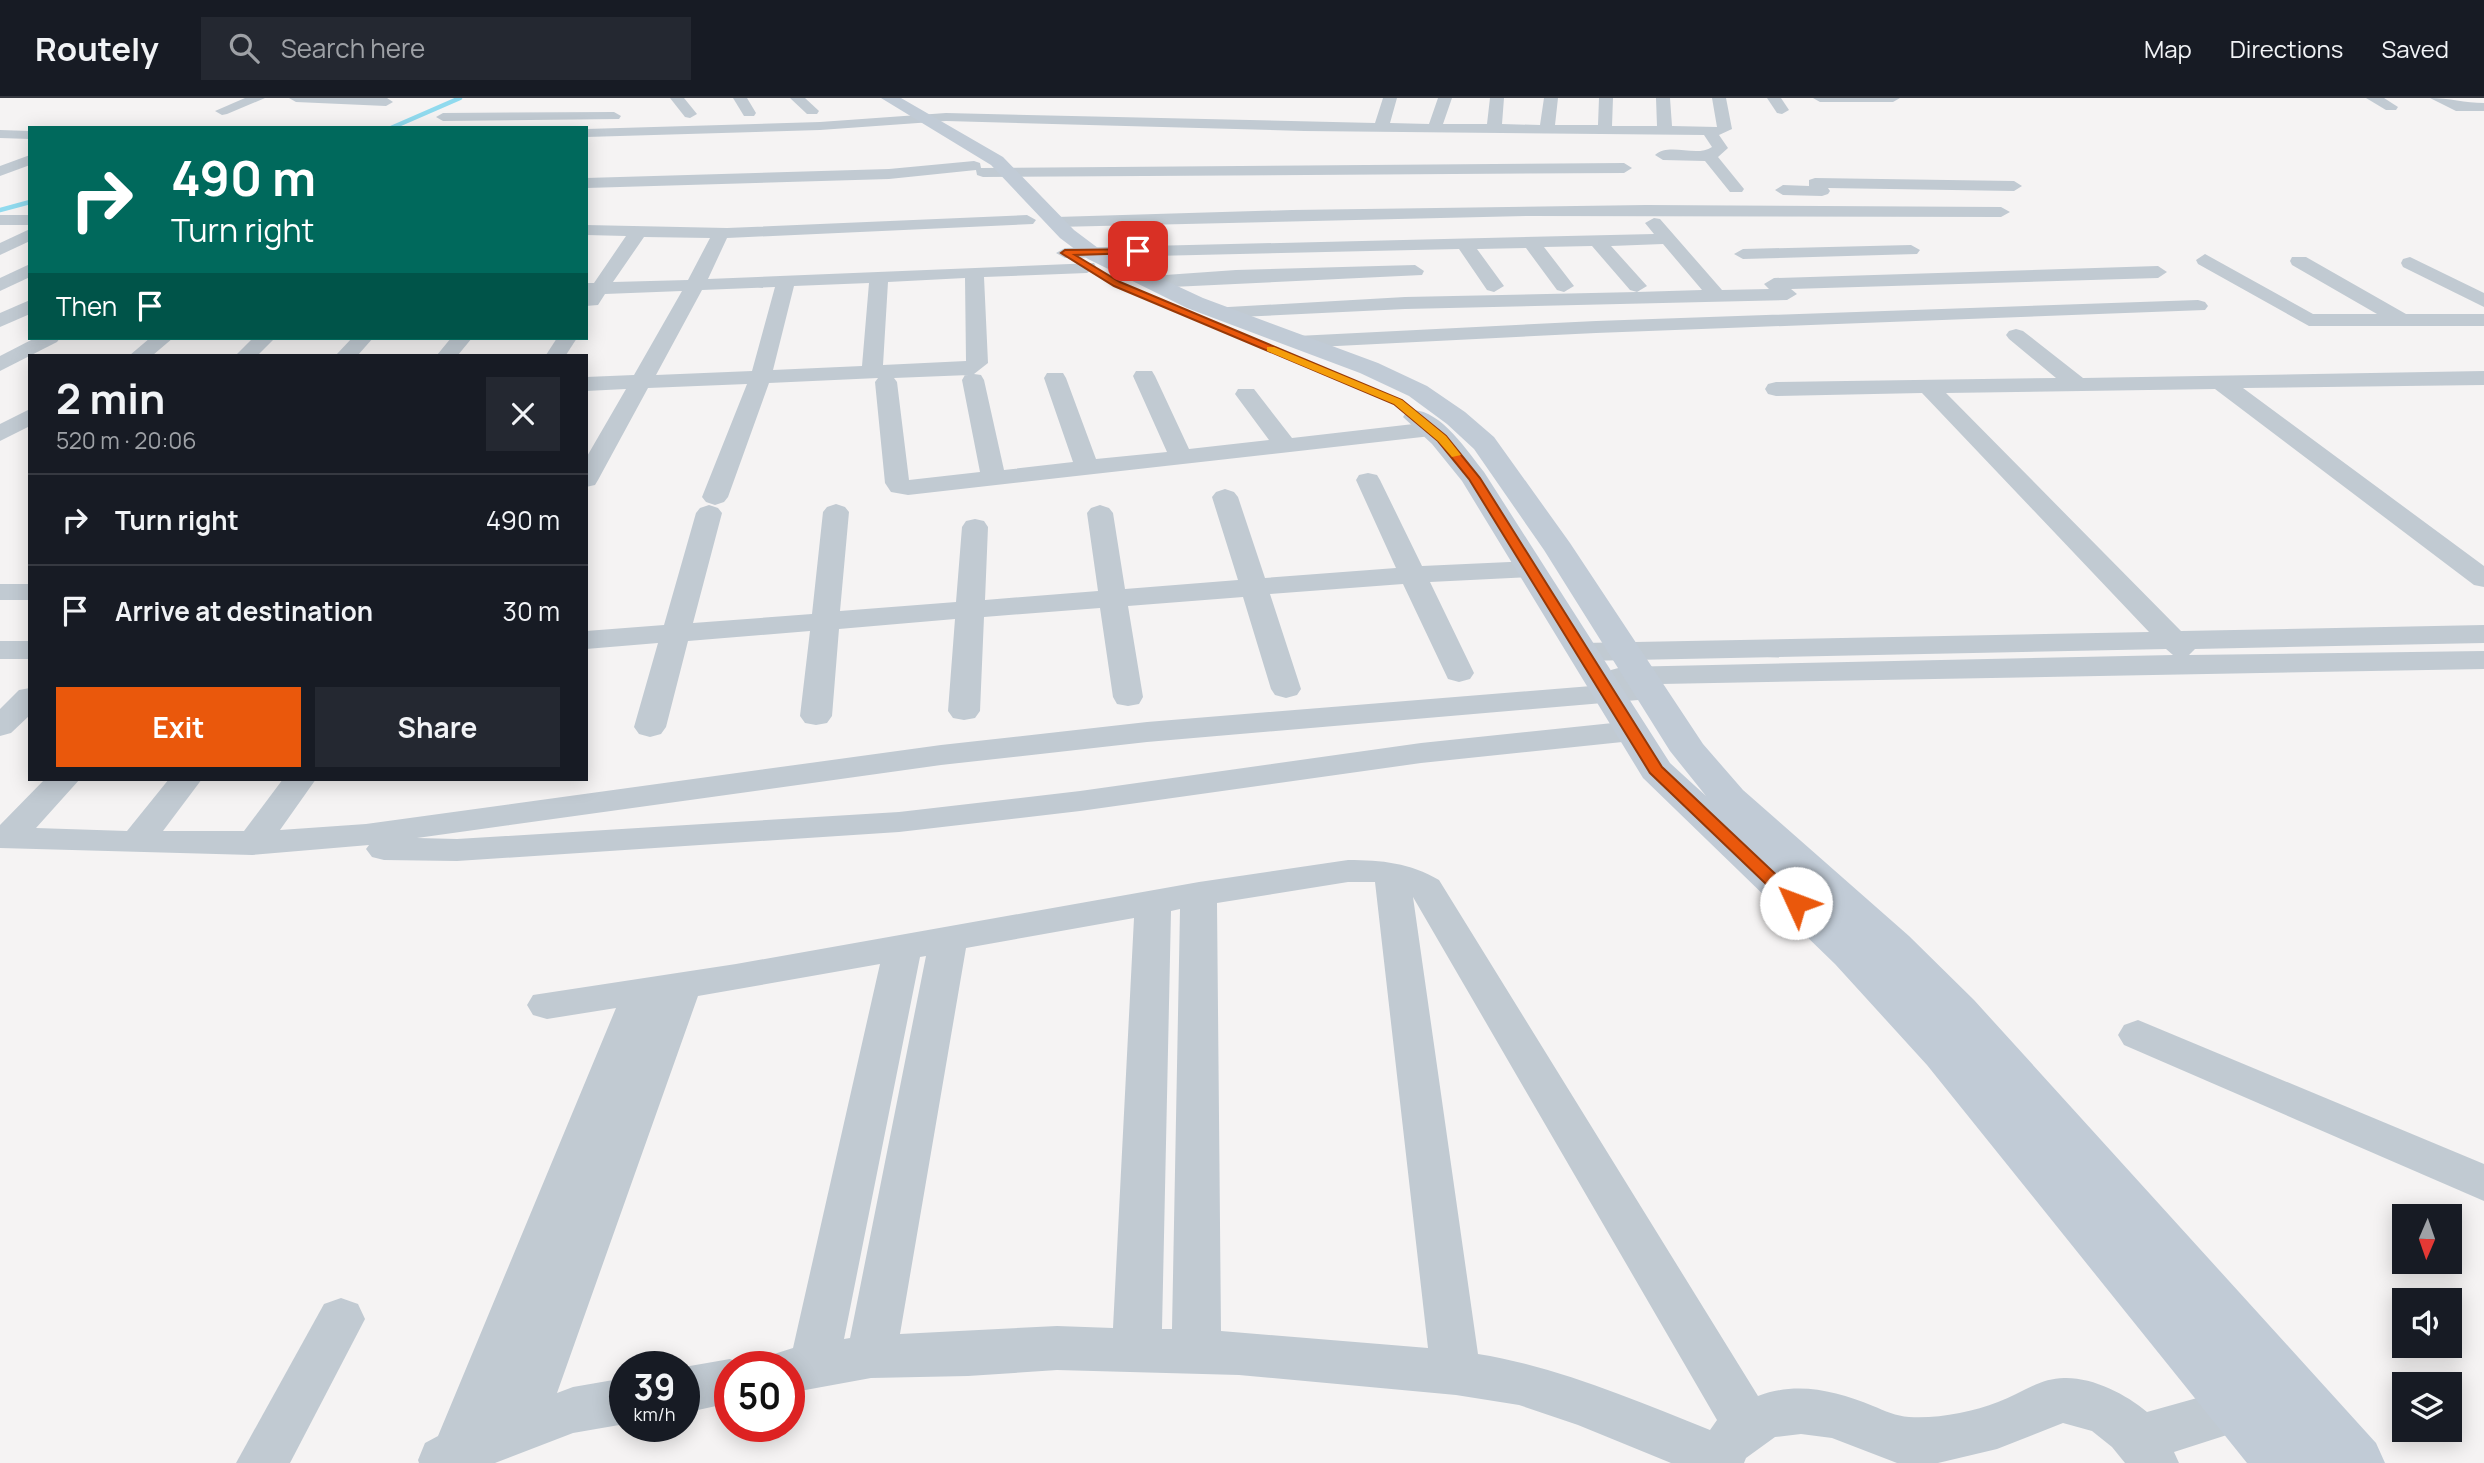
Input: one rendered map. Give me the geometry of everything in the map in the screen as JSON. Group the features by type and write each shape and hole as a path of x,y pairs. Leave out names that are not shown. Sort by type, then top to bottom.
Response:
{"main road":[{"path":"900,110 977,147 984,167"},
{"path":"900,110 984,167 1065,243 1117,284 1398,402 1442,438 1474,478 1656,770 1851,953 1944,1053 2285,1463"},
{"path":"1065,243 1218,312 1368,368 1418,391 1484,443 1689,751 1729,798 1893,946 1958,1012 2354,1463"}],"street":[{"path":"222,111 258,98"},
{"path":"558,117 579,98"},
{"path":"677,98 690,114"},
{"path":"797,98 812,111"},
{"path":"588,133 820,126 960,98"},
{"path":"1382,125 1390,98"},
{"path":"1436,126 1445,98"},
{"path":"1494,128 1497,98"},
{"path":"1548,184 1541,164 1540,129 1551,98"},
{"path":"1606,98 1598,130 1603,164 1613,183"},
{"path":"1663,98 1665,131"},
{"path":"742,108 1003,113 1025,119 1053,114 1076,120 1136,122 1160,116 1248,130 1270,126 1303,132 1327,120 1361,125 1709,131 1725,130 1719,98"},
{"path":"1820,98 1893,98"},
{"path":"2373,98 2391,107"},
{"path":"2437,98 2456,107 2484,107"},
{"path":"293,103 314,99 391,100"},
{"path":"501,117 524,99"},
{"path":"361,113 391,100"},
{"path":"1103,121 1115,106"},
{"path":"1216,123 1225,106"},
{"path":"1270,126 1279,107"},
{"path":"443,117 558,117 620,111"},
{"path":"984,167 1025,119"},
{"path":"1059,152 1076,120"},
{"path":"1122,150 1136,122"},
{"path":"1179,155 1193,123"},
{"path":"1360,147 1361,125"},
{"path":"1418,126 1419,148"},
{"path":"1475,127 1481,187"},
{"path":"1649,130 1664,158 1709,156 1720,148 1709,131"},
{"path":"0,134 28,137"},
{"path":"0,150 28,138"},
{"path":"588,147 827,141"},
{"path":"905,156 984,167"},
{"path":"1709,156 1750,189"},
{"path":"0,171 28,160"},
{"path":"588,183 889,174 984,167 1143,170 1192,176 1256,169 1323,168 1403,175 1477,164 1603,164 1624,168"},
{"path":"1323,168 1329,187"},
{"path":"1256,169 1258,189"},
{"path":"1143,170 1143,194"},
{"path":"666,180 683,197"},
{"path":"638,199 666,180"},
{"path":"1712,188 1822,191 1815,183 1916,185 1974,190 2014,186"},
{"path":"1867,183 1879,197"},
{"path":"1916,185 1930,198"},
{"path":"593,289 974,272 1141,219 1143,228 1153,232 1318,229 1330,225 1326,215 1359,212 1641,209 1667,203 1700,209 2001,212"},
{"path":"1641,209 1716,295"},
{"path":"1700,209 1812,319"},
{"path":"1831,210 1853,232"},
{"path":"1957,211 1980,231"},
{"path":"0,220 28,220"},
{"path":"588,230 1065,243 1184,250 1668,239"},
{"path":"0,250 28,235"},
{"path":"593,289 636,235"},
{"path":"588,477 643,382 720,235"},
{"path":"1596,240 1637,286"},
{"path":"1531,242 1564,286"},
{"path":"1464,243 1494,286"},
{"path":"1401,244 1426,289"},
{"path":"1184,250 1236,276 1291,298"},
{"path":"1743,254 1911,250"},
{"path":"2205,260 2309,320 2484,320"},
{"path":"2299,261 2404,321"},
{"path":"0,262 28,263"},
{"path":"2410,263 2484,301"},
{"path":"0,285 28,271"},
{"path":"1151,282 1236,276 1415,271"},
{"path":"588,384 761,376 879,377 967,369 976,365 974,272"},
{"path":"1218,312 1394,303 1716,295 1781,289 2158,272"},
{"path":"879,276 879,377 897,483 900,487 919,488 1431,429"},
{"path":"650,727 712,505 761,376 786,281"},
{"path":"1682,296 1706,323"},
{"path":"1608,297 1630,326"},
{"path":"1538,299 1560,329"},
{"path":"0,300 28,301"},
{"path":"1466,302 1484,332"},
{"path":"1394,303 1412,336"},
{"path":"1330,306 1334,320 1354,338"},
{"path":"1297,342 1630,326 2198,306"},
{"path":"0,321 28,307"},
{"path":"2016,335 2077,384"},
{"path":"0,365 46,340"},
{"path":"141,354 160,340"},
{"path":"247,354 263,340"},
{"path":"347,354 361,340"},
{"path":"448,354 460,340"},
{"path":"1144,376 1181,457"},
{"path":"1776,389 2484,377"},
{"path":"1055,378 1087,467"},
{"path":"973,380 994,479"},
{"path":"2230,382 2484,559"},
{"path":"2230,382 2484,579"},
{"path":"1915,387 2141,640 2196,663 2484,660"},
{"path":"1915,387 2170,652"},
{"path":"1246,394 1285,445"},
{"path":"0,434 23,409"},
{"path":"1368,480 1459,673"},
{"path":"1226,497 1286,689"},
{"path":"816,716 836,512"},
{"path":"1100,513 1128,697"},
{"path":"964,711 975,527"},
{"path":"588,640 1412,575 1530,569"},
{"path":"0,592 28,592"},
{"path":"4,837 252,844 366,835 955,753 1147,732 1596,674 2170,652 2484,634"},
{"path":"1596,674 2141,640"},
{"path":"0,650 28,650"},
{"path":"314,840 373,848 457,850 899,822 1080,801 1421,752 1632,731"},
{"path":"4,837 61,781"},
{"path":"136,842 184,781"},
{"path":"252,844 299,781"},
{"path":"547,1005 663,989 948,941 1199,894 1348,872 1406,876 1426,888 1728,1448"},
{"path":"1392,874 1455,1373"},
{"path":"1196,1351 1199,894"},
{"path":"1137,1350 1153,902"},
{"path":"872,1356 948,941"},
{"path":"805,1356 903,948"},
{"path":"517,1431 663,989"},
{"path":"448,1458 663,989"},
{"path":"2138,1035 2484,1183"},
{"path":"261,1463 341,1319"},
{"path":"805,1367 872,1356 968,1354 1058,1348 1196,1351 1455,1373 1519,1383 1728,1448"},
{"path":"1728,1448 1776,1412 1810,1410 1847,1419 1906,1441 1930,1440 2003,1424 2051,1402 2069,1400 2110,1414 2146,1450 2240,1409"},
{"path":"448,1458 573,1410 609,1404"}],"waterway":[{"path":"396,126 460,98"},
{"path":"0,210 28,203"}],"slow traffic":[{"path":"1271,349 1398,402 1442,438 1456,455"}],"route":[{"path":"1138,251 1065,253 1117,284 1398,402 1442,438 1474,478 1656,770 1796,903"}]}
